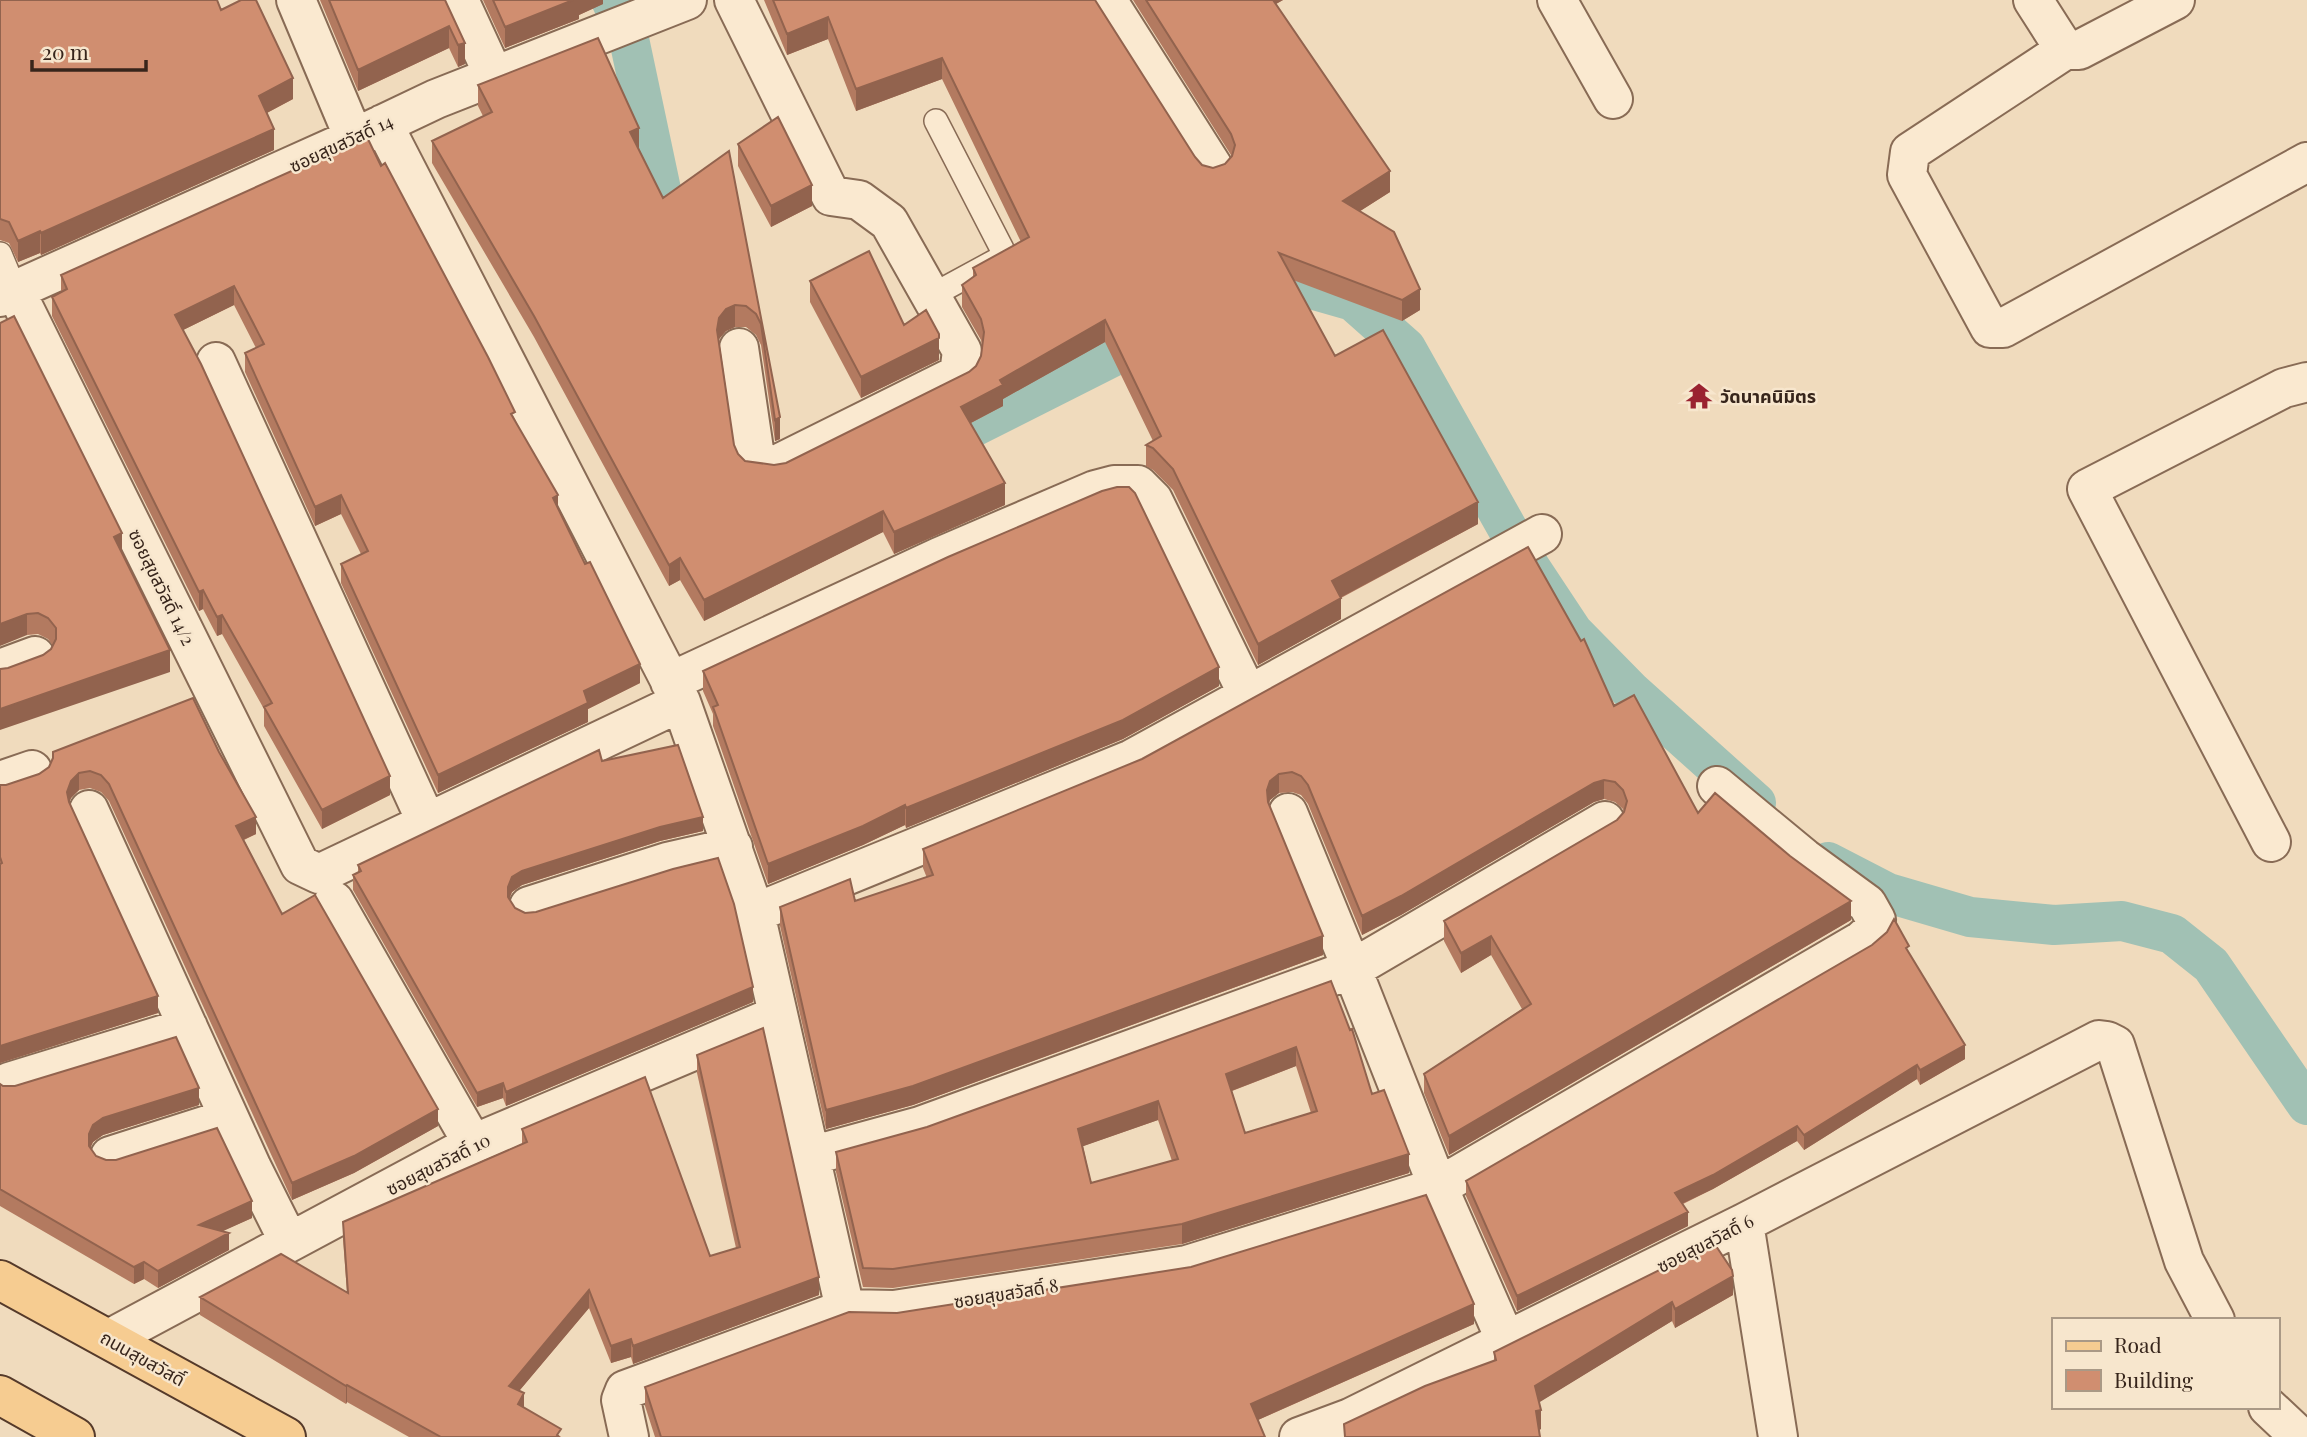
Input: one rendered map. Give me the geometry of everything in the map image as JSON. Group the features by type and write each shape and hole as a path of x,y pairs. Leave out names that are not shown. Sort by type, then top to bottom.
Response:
{"main road":[{"name":"ถนนสุขสวัสดิ์","path":"0,1280 286,1437"},
{"path":"0,1395 75,1437"}],"street":[{"path":"296,0 675,692 755,913 845,1309"},
{"path":"458,0 494,76"},
{"name":"ซอยสุขสวัสดิ์ 14","path":"8,294 436,99 687,0"},
{"path":"734,0 831,196 859,200 889,222 962,351 959,373 776,465 756,463 739,348"},
{"path":"1107,0 1213,167"},
{"path":"1557,0 1613,99"},
{"path":"2033,0 2065,50"},
{"path":"2175,0 2078,50 2065,50 1910,152 1908,175 1990,328 2003,328 2307,162"},
{"name":"ซอยสุขสวัสดิ์ 14/2","path":"8,294 300,865 327,887 473,1144"},
{"path":"216,362 427,823"},
{"path":"2271,842 2087,489 2284,388 2307,382"},
{"path":"327,887 427,823 939,557 1095,490 1114,485 1138,485 1153,500 1248,695"},
{"path":"755,913 1132,759 1528,542"},
{"name":"ซอยสุขสวัสดิ์ 8","path":"629,1437 621,1400 625,1390 845,1309 894,1310 1187,1265 1438,1187 1861,941 1872,931 1876,920 1867,904 1804,858 1717,786"},
{"path":"89,810 229,1118 289,1242"},
{"path":"1288,813 1438,1187 1506,1341"},
{"path":"810,1156 920,1126 1352,969 1605,821"},
{"path":"529,906 667,862 733,847"},
{"name":"ซอยสุขสวัสดิ์ 10","path":"109,1339 473,1144 778,1016"},
{"path":"9,1082 188,1027"},
{"name":"ซอยสุขสวัสดิ์ 6","path":"1299,1437 1349,1418 1744,1223 2099,1040 2115,1045 2184,1261 2215,1318"},
{"path":"110,1156 229,1118"},
{"path":"1744,1223 1778,1437"},
{"path":"2270,1409 2300,1437"}],"lane":[{"path":"931,296 1001,258 1002,249 936,121"},
{"path":"0,254 8,294"}],"building":[{"path":"0,0 217,0 221,10 241,0 256,0 293,78 259,96 274,129 18,241 9,222 0,219"},
{"path":"329,0 445,0 465,43 458,45 449,26 358,70"},
{"path":"493,0 573,0 505,27"},
{"path":"773,0 1095,0 1195,157 1202,165 1213,168 1225,164 1232,156 1235,145 1231,134 1146,0 1273,0 1390,171 1343,201 1394,232 1420,289 1402,300 1279,253 1335,356 1383,330 1478,502 1332,581 1341,598 1258,644 1173,469 1153,448 1146,445 1161,436 1105,320 1000,380 1003,385 961,407 1005,483 894,532 883,511 704,600 680,558 669,565 534,316 432,141 492,112 478,85 598,38 639,128 630,132 663,198 729,151 780,417 775,420 761,324 756,314 746,306 735,305 726,309 719,318 717,330 734,445 745,461 774,465 786,463 969,372 976,366 981,356 984,332 981,319 962,285 976,275 973,268 1029,237 942,58 856,89 828,17 787,34"},
{"path":"778,117 812,185 771,206 738,144"},
{"path":"367,137 381,166 385,163 488,357 515,412 511,414 558,495 553,498 585,564 590,562 640,664 584,691 588,703 438,775 341,564 368,551 341,495 315,507 245,353 264,344 234,286 175,315 201,364 390,776 322,810 264,707 272,703 222,615 217,617 203,590 199,592 52,297 67,289 61,275"},
{"path":"869,251 904,325 926,310 939,338 861,377 810,281"},
{"path":"14,316 122,533 114,537 170,650 0,709 0,669 43,655 51,649 56,639 56,628 48,618 38,613 0,624 0,323"},
{"path":"1117,487 1129,487 1135,493 1219,667 1123,720 906,808 905,805 863,826 768,864 713,707 718,705 703,671 948,557"},
{"path":"1528,547 1581,641 1584,639 1614,706 1634,695 1698,813 1715,793 1790,856 1851,901 1449,1136 1424,1074 1531,1004 1491,936 1461,953 1444,921 1617,820 1624,812 1627,801 1623,790 1615,782 1604,780 1594,783 1362,916 1308,785 1301,776 1292,772 1279,774 1270,781 1267,790 1268,802 1323,936 913,1086 826,1110 780,907 850,879 855,901 933,875 923,849 1142,759"},
{"path":"193,698 219,752 256,817 236,826 282,914 315,895 438,1109 354,1156 292,1183 109,784 101,775 90,771 79,773 71,781 67,792 69,802 158,996 0,1046 0,785 39,774 49,767 53,752"},
{"path":"678,745 703,817 660,827 522,871 512,877 508,897 515,908 525,913 536,912 673,869 718,858 734,904 753,987 506,1092 503,1083 477,1093 353,875 361,871 358,865 599,750 602,761"},
{"path":"1894,919 1909,946 1906,948 1965,1045 1920,1070 1917,1065 1804,1135 1797,1126 1713,1175 1675,1193 1688,1212 1517,1296 1466,1181 1872,945 1887,932"},
{"path":"1331,981 1350,1030 1352,1029 1372,1094 1384,1090 1409,1154 1182,1224 893,1269 863,1268 836,1152 927,1127","holes":["1296,1047 1317,1111 1245,1133 1226,1074","1158,1101 1178,1159 1091,1183 1078,1129"]},
{"path":"763,1028 819,1277 633,1346 631,1339 611,1346 589,1290 509,1386 524,1393 518,1404 561,1429 557,1435 559,1437 441,1437 346,1386 200,1297 281,1254 348,1293 343,1222 527,1142 522,1129 645,1077 710,1256 740,1247 697,1055"},
{"path":"176,1037 199,1088 103,1118 93,1125 89,1134 89,1146 96,1156 116,1160 217,1128 252,1201 199,1225 229,1233 158,1271 144,1262 134,1267 0,1189 0,1084 15,1086"},
{"path":"1426,1195 1474,1304 1251,1404 1265,1437 661,1437 645,1387 849,1312 897,1313 1191,1267"},
{"path":"1714,1243 1732,1270 1733,1276 1675,1309 1672,1302 1535,1386 1541,1410 1536,1411 1540,1437 1345,1437 1344,1424 1425,1386 1496,1360 1494,1352"}],"waterway":[{"path":"611,0 629,39 674,251"},
{"path":"1243,292 1297,285 1353,301 1406,348 1524,558 1573,632 1632,692 1756,803"},
{"path":"924,452 1162,332"},
{"path":"1828,862 1888,893 1970,917 2054,925 2122,921 2172,934 2211,965 2307,1105"}],"place":[{"name":"วัดนาคนิมิตร","path":"1699,396"}]}
